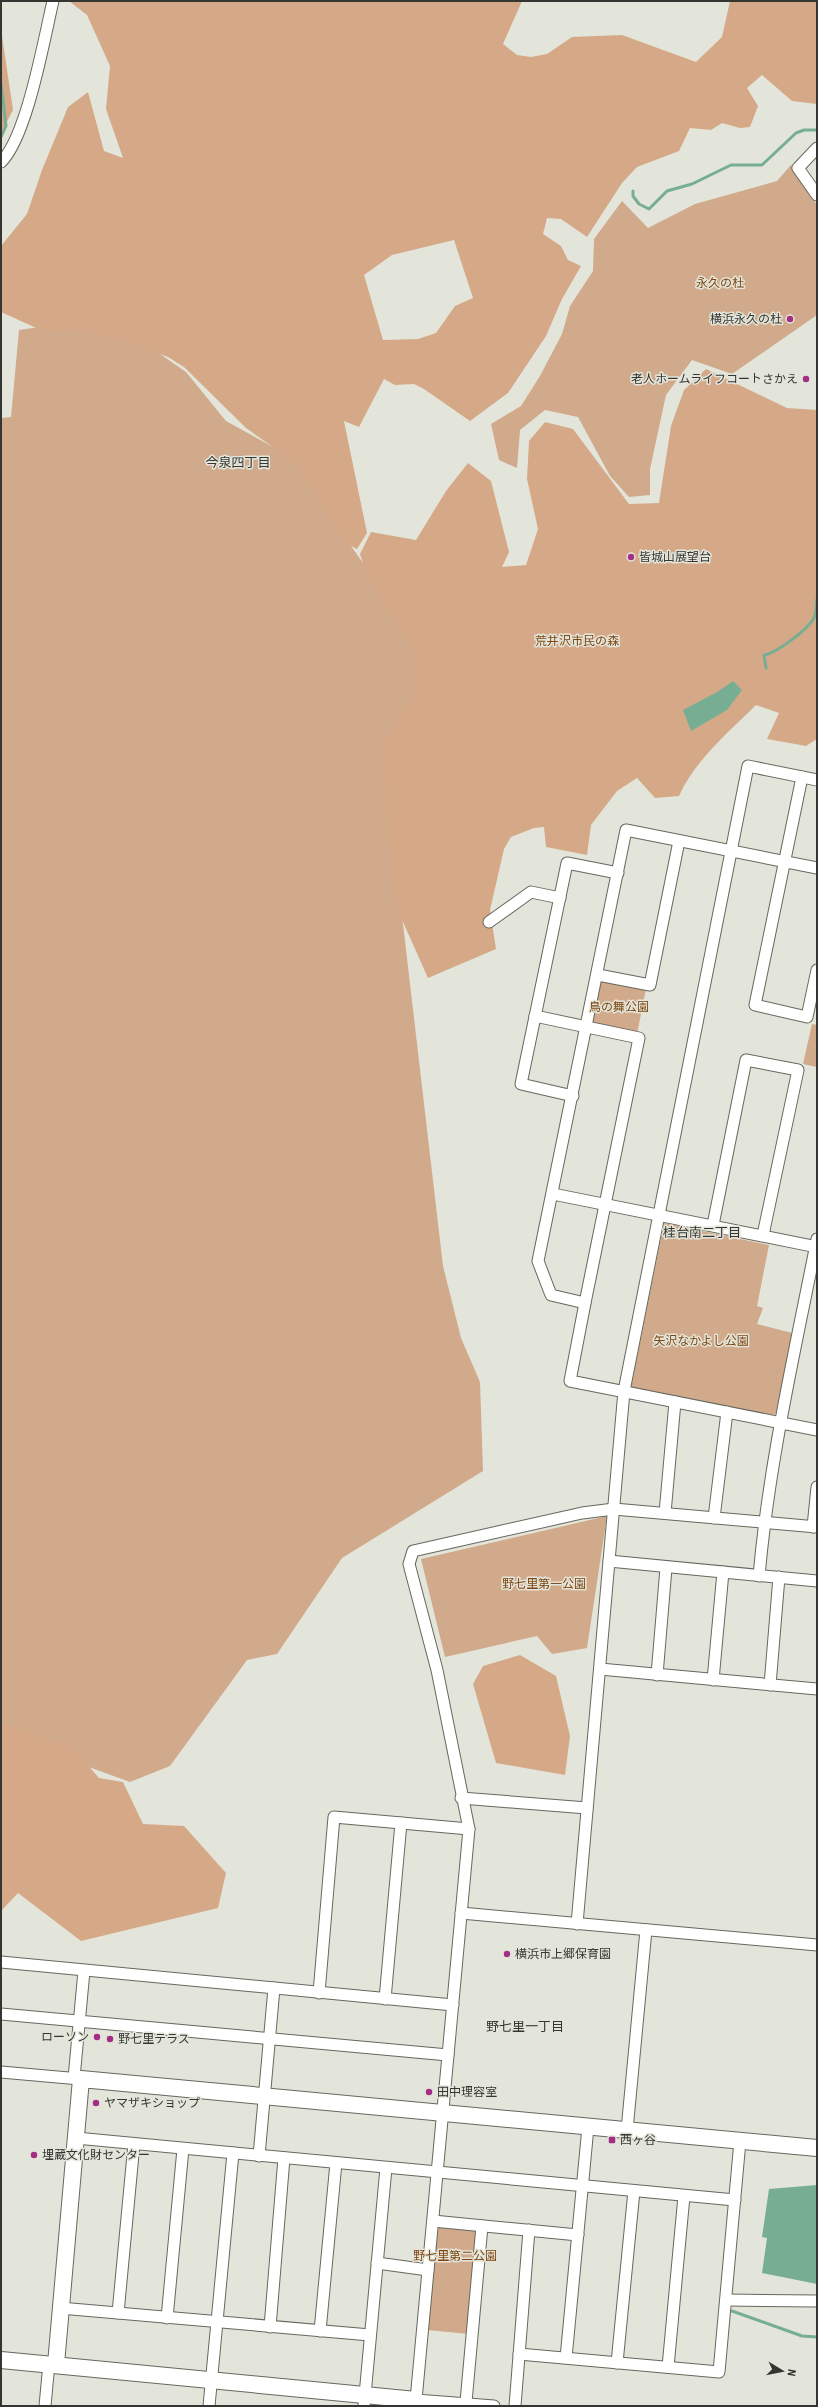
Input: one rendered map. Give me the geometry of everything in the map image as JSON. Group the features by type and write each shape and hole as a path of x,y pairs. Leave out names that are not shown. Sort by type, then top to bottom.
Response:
{"street":[{"path":"1,162 9,155 31,97 53,1"},
{"path":"817,148 798,168 817,194"},
{"path":"577,1924 624,1392 658,1214 748,766 817,780"},
{"path":"802,777 786,862 755,1005 808,1017 817,970"},
{"path":"585,1303 551,1295 538,1260 588,1026 626,830 817,868"},
{"path":"598,975 650,985 679,841"},
{"path":"573,1096 521,1084 567,863 618,872"},
{"path":"490,922 531,892 560,898"},
{"path":"535,1016 639,1038 570,1381 817,1430"},
{"path":"713,1225 746,1060 798,1070 763,1235"},
{"path":"553,1194 816,1245 781,1423 764,1522 759,1576"},
{"path":"665,1513 675,1402"},
{"path":"714,1518 726,1412"},
{"path":"417,2403 469,1829 461,1798 437,1670 408,1564 413,1551 582,1513 614,1509 815,1527 817,1486"},
{"path":"609,1561 666,1568 817,1581"},
{"path":"657,1675 666,1568"},
{"path":"713,1680 723,1572"},
{"path":"770,1685 779,1577"},
{"path":"600,1669 817,1689"},
{"path":"461,1798 587,1808"},
{"path":"319,1993 334,1817 469,1829"},
{"path":"385,1999 401,1823"},
{"path":"461,1913 817,1945"},
{"path":"627,2130 646,1930"},
{"path":"1,1962 453,2005"},
{"path":"45,2406 53,2364 60,2308 76,2138 79,2022 84,1971"},
{"path":"259,2156 274,1988"},
{"path":"1,2014 448,2055"},
{"path":"1,2072 817,2148"},
{"path":"566,2358 588,2127"},
{"path":"76,2138 735,2200"},
{"path":"519,2354 719,2372 740,2141"},
{"path":"118,2313 134,2144"},
{"path":"168,2318 183,2148"},
{"path":"209,2406 233,2153"},
{"path":"270,2327 284,2158"},
{"path":"320,2331 336,2163"},
{"path":"364,2401 386,2168"},
{"path":"617,2363 634,2191"},
{"path":"668,2367 684,2196"},
{"path":"433,2221 578,2234"},
{"path":"466,2402 482,2226"},
{"path":"515,2406 529,2230"},
{"path":"377,2263 428,2270"},
{"path":"726,2300 817,2300"},
{"path":"60,2308 370,2335"},
{"path":"1,2360 212,2380 364,2401 417,2403 466,2402 494,2406"}],"green space":[{"path":"69,1 522,1 503,44 517,55 531,57 547,54 572,37 622,35 696,62 722,37 730,1 817,1 817,104 792,101 762,75 747,88 758,106 750,127 740,128 722,123 711,130 690,128 679,151 637,167 622,183 587,237 561,219 547,218 543,234 561,246 568,260 581,266 562,299 546,336 508,393 470,421 424,389 414,384 395,385 384,379 359,427 344,421 367,533 357,549 345,543 298,465 246,428 184,367 168,357 125,342 76,330 45,332 1,312 1,246 27,214 42,170 68,107 88,92 104,151 123,158 106,109 110,66 87,15","holes":["454,240 473,298 455,306 436,333 418,339 383,340 364,275 392,255"]},
{"path":"1,29 13,110 1,133"},
{"name":"永久の杜","path":"791,165 817,205 817,315 732,374 692,360 666,395 650,469 650,495 629,497 610,476 578,417 545,410 520,430 517,468 499,460 491,424 521,406 540,376 562,334 570,306 593,271 594,239 622,201 648,228 695,204 777,181"},
{"path":"67,323 131,334 186,372 226,421 300,462 323,506 370,573 419,654 418,694 383,753 443,1266 461,1338 480,1382 483,1471 342,1558 277,1654 247,1660 170,1766 130,1782 1,1735 1,418 11,417 19,330"},
{"name":"荒井沢市民の森","path":"706,369 787,408 817,410 817,739 806,746 767,739 779,713 756,705 713,747 694,770 679,796 655,798 637,778 617,791 591,825 587,855 546,847 544,827 534,828 511,837 504,849 490,910 496,949 428,978 395,904 382,745 414,694 416,655 366,573 360,554 371,532 416,540 446,491 468,463 491,481 509,552 502,567 526,565 538,529 527,479 529,441 545,422 573,429 629,504 659,503 671,426 684,390"},
{"name":"鳥の舞公園","path":"601,981 646,989 637,1034 592,1024"},
{"path":"812,1024 817,1025 817,1067 803,1064"},
{"name":"矢沢なかよし公園","path":"664,1223 769,1245 757,1306 763,1308 757,1324 792,1333 776,1413 773,1415 631,1387"},
{"name":"野七里第一公園","path":"607,1516 587,1648 552,1654 537,1636 445,1657 421,1559"},
{"path":"520,1655 556,1676 570,1736 565,1775 496,1763 473,1684 483,1666"},
{"path":"1,1725 7,1725 72,1747 99,1778 123,1782 143,1824 184,1826 226,1873 218,1908 81,1941 18,1893 1,1911"},
{"name":"野七里第二公園","path":"436,2224 480,2227 469,2334 427,2330"}],"shaded area":[{"path":"733,681 742,690 727,710 691,731 683,710 717,692"},
{"path":"817,2185 817,2284 762,2273 767,2238 762,2237 769,2189"}],"waterway":[{"path":"1,83 6,126 1,137"},
{"path":"633,191 633,196 639,204 649,209 667,191 692,184 731,165 762,165 796,133 804,130 817,130"},
{"path":"766,668 764,655 776,650 792,640 811,623 815,616 817,599"},
{"path":"732,2311 802,2336 817,2337"}],"place":[{"name":"横浜永久の杜","path":"790,319"},
{"name":"老人ホームライフコートさかえ","path":"806,379"},
{"name":"皆城山展望台","path":"631,557"},
{"name":"横浜市上郷保育園","path":"507,1954"},
{"name":"ローソン","path":"97,2037"},
{"name":"野七里テラス","path":"110,2039"},
{"name":"田中理容室","path":"429,2092"},
{"name":"ヤマザキショップ","path":"96,2103"},
{"name":"西ヶ谷","path":"612,2140"},
{"name":"埋蔵文化財センター","path":"34,2155"}],"district":[{"name":"今泉四丁目","path":"238,462"},
{"name":"桂台南二丁目","path":"702,1232"},
{"name":"野七里一丁目","path":"525,2026"}]}
